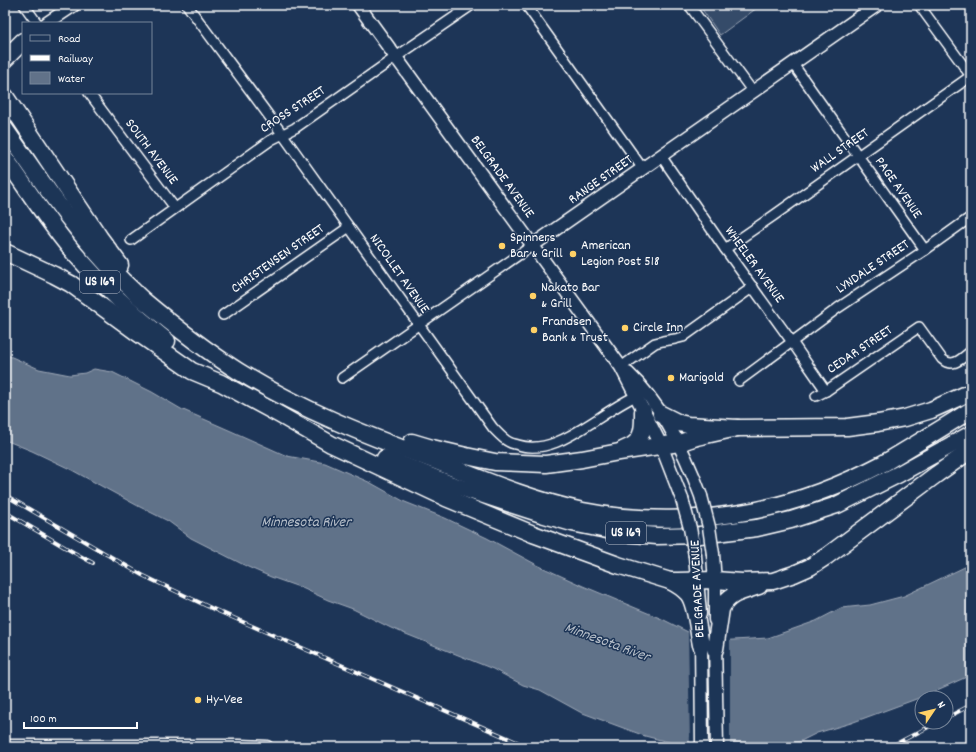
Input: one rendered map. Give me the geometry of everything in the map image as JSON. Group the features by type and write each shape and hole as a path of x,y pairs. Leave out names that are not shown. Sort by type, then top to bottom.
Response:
{"highway":[{"path":"5,59 22,42"},
{"path":"5,96 100,238 138,287 182,330"},
{"name":"US 169","path":"5,129 52,197 94,250 142,299 237,370 284,397 374,438 551,503 585,511 620,516 652,518 720,516 786,504 851,479 883,463 971,410"},
{"name":"US 169","path":"5,158 51,224 74,253 105,287 143,322 220,383 280,415 447,483 572,523 621,533 657,536 700,535 757,528 791,520 837,505 971,434"},
{"path":"5,252 71,284 192,371 220,383"},
{"path":"661,414 679,423 688,425 737,428 847,427 905,418 931,410 971,392"},
{"path":"619,452 635,444 640,436 643,411"},
{"path":"280,415 331,444 453,501 533,534 618,565 670,581 688,593 697,608 708,647"},
{"path":"328,418 376,430 432,448 466,456 495,462 546,464 582,460 619,452 679,443 696,437 737,428"},
{"path":"708,647 718,609 728,598 735,594 810,567 971,450"},
{"path":"670,581 715,580 742,582 773,580"}],"main road":[{"path":"48,22 74,5"},
{"name":"BELGRADE AVENUE","path":"358,5 621,367 661,445 682,499 690,528 695,556 698,580 697,608"},
{"name":"RANGE STREET","path":"533,245 877,5"},
{"name":"BELGRADE AVENUE","path":"621,367 639,384 661,414 679,443 689,466 701,496 709,527 718,609"},
{"name":"BELGRADE AVENUE","path":"702,747 701,689 708,647"},
{"name":"BELGRADE AVENUE","path":"708,647 716,692 716,747"},
{"path":"5,746 267,747"}],"street":[{"path":"24,5 36,22"},
{"name":"NICOLLET AVENUE","path":"187,5 283,135 493,428 503,438 510,443 525,448 551,444 565,439 636,396"},
{"name":"CROSS STREET","path":"130,240 271,140 295,128 472,5"},
{"path":"526,5 642,169"},
{"path":"689,5 753,92"},
{"path":"919,5 971,76"},
{"name":"PAGE AVENUE","path":"793,64 925,250"},
{"name":"WALL STREET","path":"725,249 971,76"},
{"name":"SOUTH AVENUE","path":"90,94 175,208"},
{"name":"WHEELER AVENUE","path":"661,156 826,391"},
{"name":"LYNDALE STREET","path":"739,381 838,308 925,250 971,217"},
{"name":"CHRISTENSEN STREET","path":"223,315 349,227"},
{"name":"RANGE STREET","path":"342,378 533,245"},
{"path":"621,367 655,343 683,337 753,287"},
{"name":"CEDAR STREET","path":"816,396 826,391 919,327 946,363 949,364 956,362 971,351"}],"shaded area":[{"path":"699,5 761,5 720,35"}],"water":[{"name":"Minnesota River","path":"5,354 39,369 70,375 85,373 94,369 112,372 152,392 181,409 287,456 325,463 371,483 405,502 445,518 487,538 537,565 583,586 662,619 688,632 716,641 768,638 816,621 841,608 870,605 904,596 971,564 971,675 937,690 914,690 914,700 851,723 817,733 799,742 772,747 700,747 680,745 645,736 580,712 540,690 523,685 493,669 391,628 353,609 248,567 191,538 168,521 70,469 5,440"}],"pier":[{"path":"688,630 716,639 730,638 730,747 690,747"}],"railway":[{"path":"5,495 142,575 211,608 528,747"},
{"path":"5,512 93,563"},
{"path":"954,714 971,705"},
{"path":"890,747 923,730"}],"place":[{"name":"Spinners Bar & Grill","path":"502,246"},
{"name":"American Legion Post 518","path":"573,254"},
{"name":"Nakato Bar & Grill","path":"533,296"},
{"name":"Circle Inn","path":"625,328"},
{"name":"Frandsen Bank & Trust","path":"534,330"},
{"name":"Marigold","path":"671,378"},
{"name":"Hy-Vee","path":"198,700"}]}
